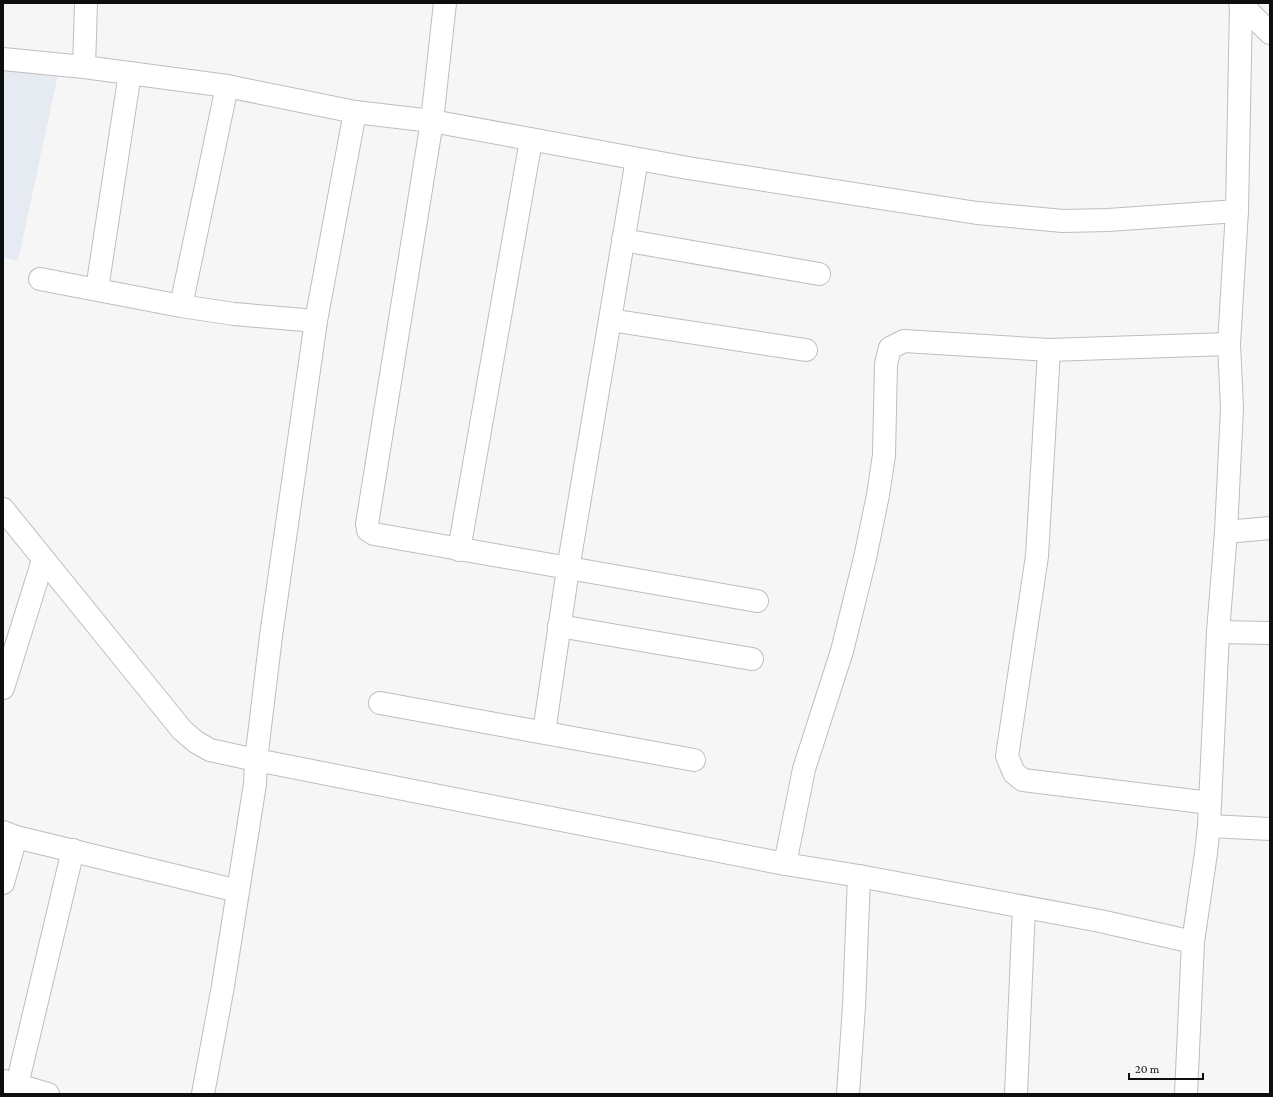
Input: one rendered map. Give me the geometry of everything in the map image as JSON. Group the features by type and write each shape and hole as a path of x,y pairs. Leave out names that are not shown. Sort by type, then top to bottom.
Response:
{"street":[{"path":"84,67 86,3"},
{"path":"445,3 432,121 367,524 368,530 374,534 459,550 757,601"},
{"path":"1241,4 1270,33"},
{"path":"1186,1094 1193,942 1209,826 1218,632 1226,532 1232,408 1229,344 1237,211 1241,4"},
{"path":"3,58 227,86 355,112 432,121 637,159 977,213 1063,221 1108,220 1237,211"},
{"path":"97,289 130,73"},
{"path":"181,306 227,86"},
{"path":"203,1094 223,986 255,784 256,760 271,636 316,321 355,112"},
{"path":"459,550 531,140"},
{"path":"544,732 568,569 637,159"},
{"path":"623,240 819,274"},
{"path":"40,279 181,306 234,314 316,321"},
{"path":"610,320 806,350"},
{"path":"785,864 804,769 842,651 865,558 884,455 886,364 890,348 904,341 1049,350 1229,344"},
{"path":"1049,350 1037,556 1007,756 1014,773 1023,780 1210,803"},
{"path":"3,509 182,730 196,742 210,750 785,864 859,876 1100,921 1193,942"},
{"path":"1226,532 1270,528"},
{"path":"3,688 43,560"},
{"path":"559,626 752,659"},
{"path":"1218,632 1270,633"},
{"path":"380,703 694,760"},
{"path":"1209,826 1270,829"},
{"path":"3,883 10,834 238,891"},
{"path":"48,1094 10,1083 73,850"},
{"path":"848,1094 854,1006 859,876"},
{"path":"1016,1094 1024,907"}],"shaded area":[{"path":"3,69 58,75 18,261 3,257"}]}
